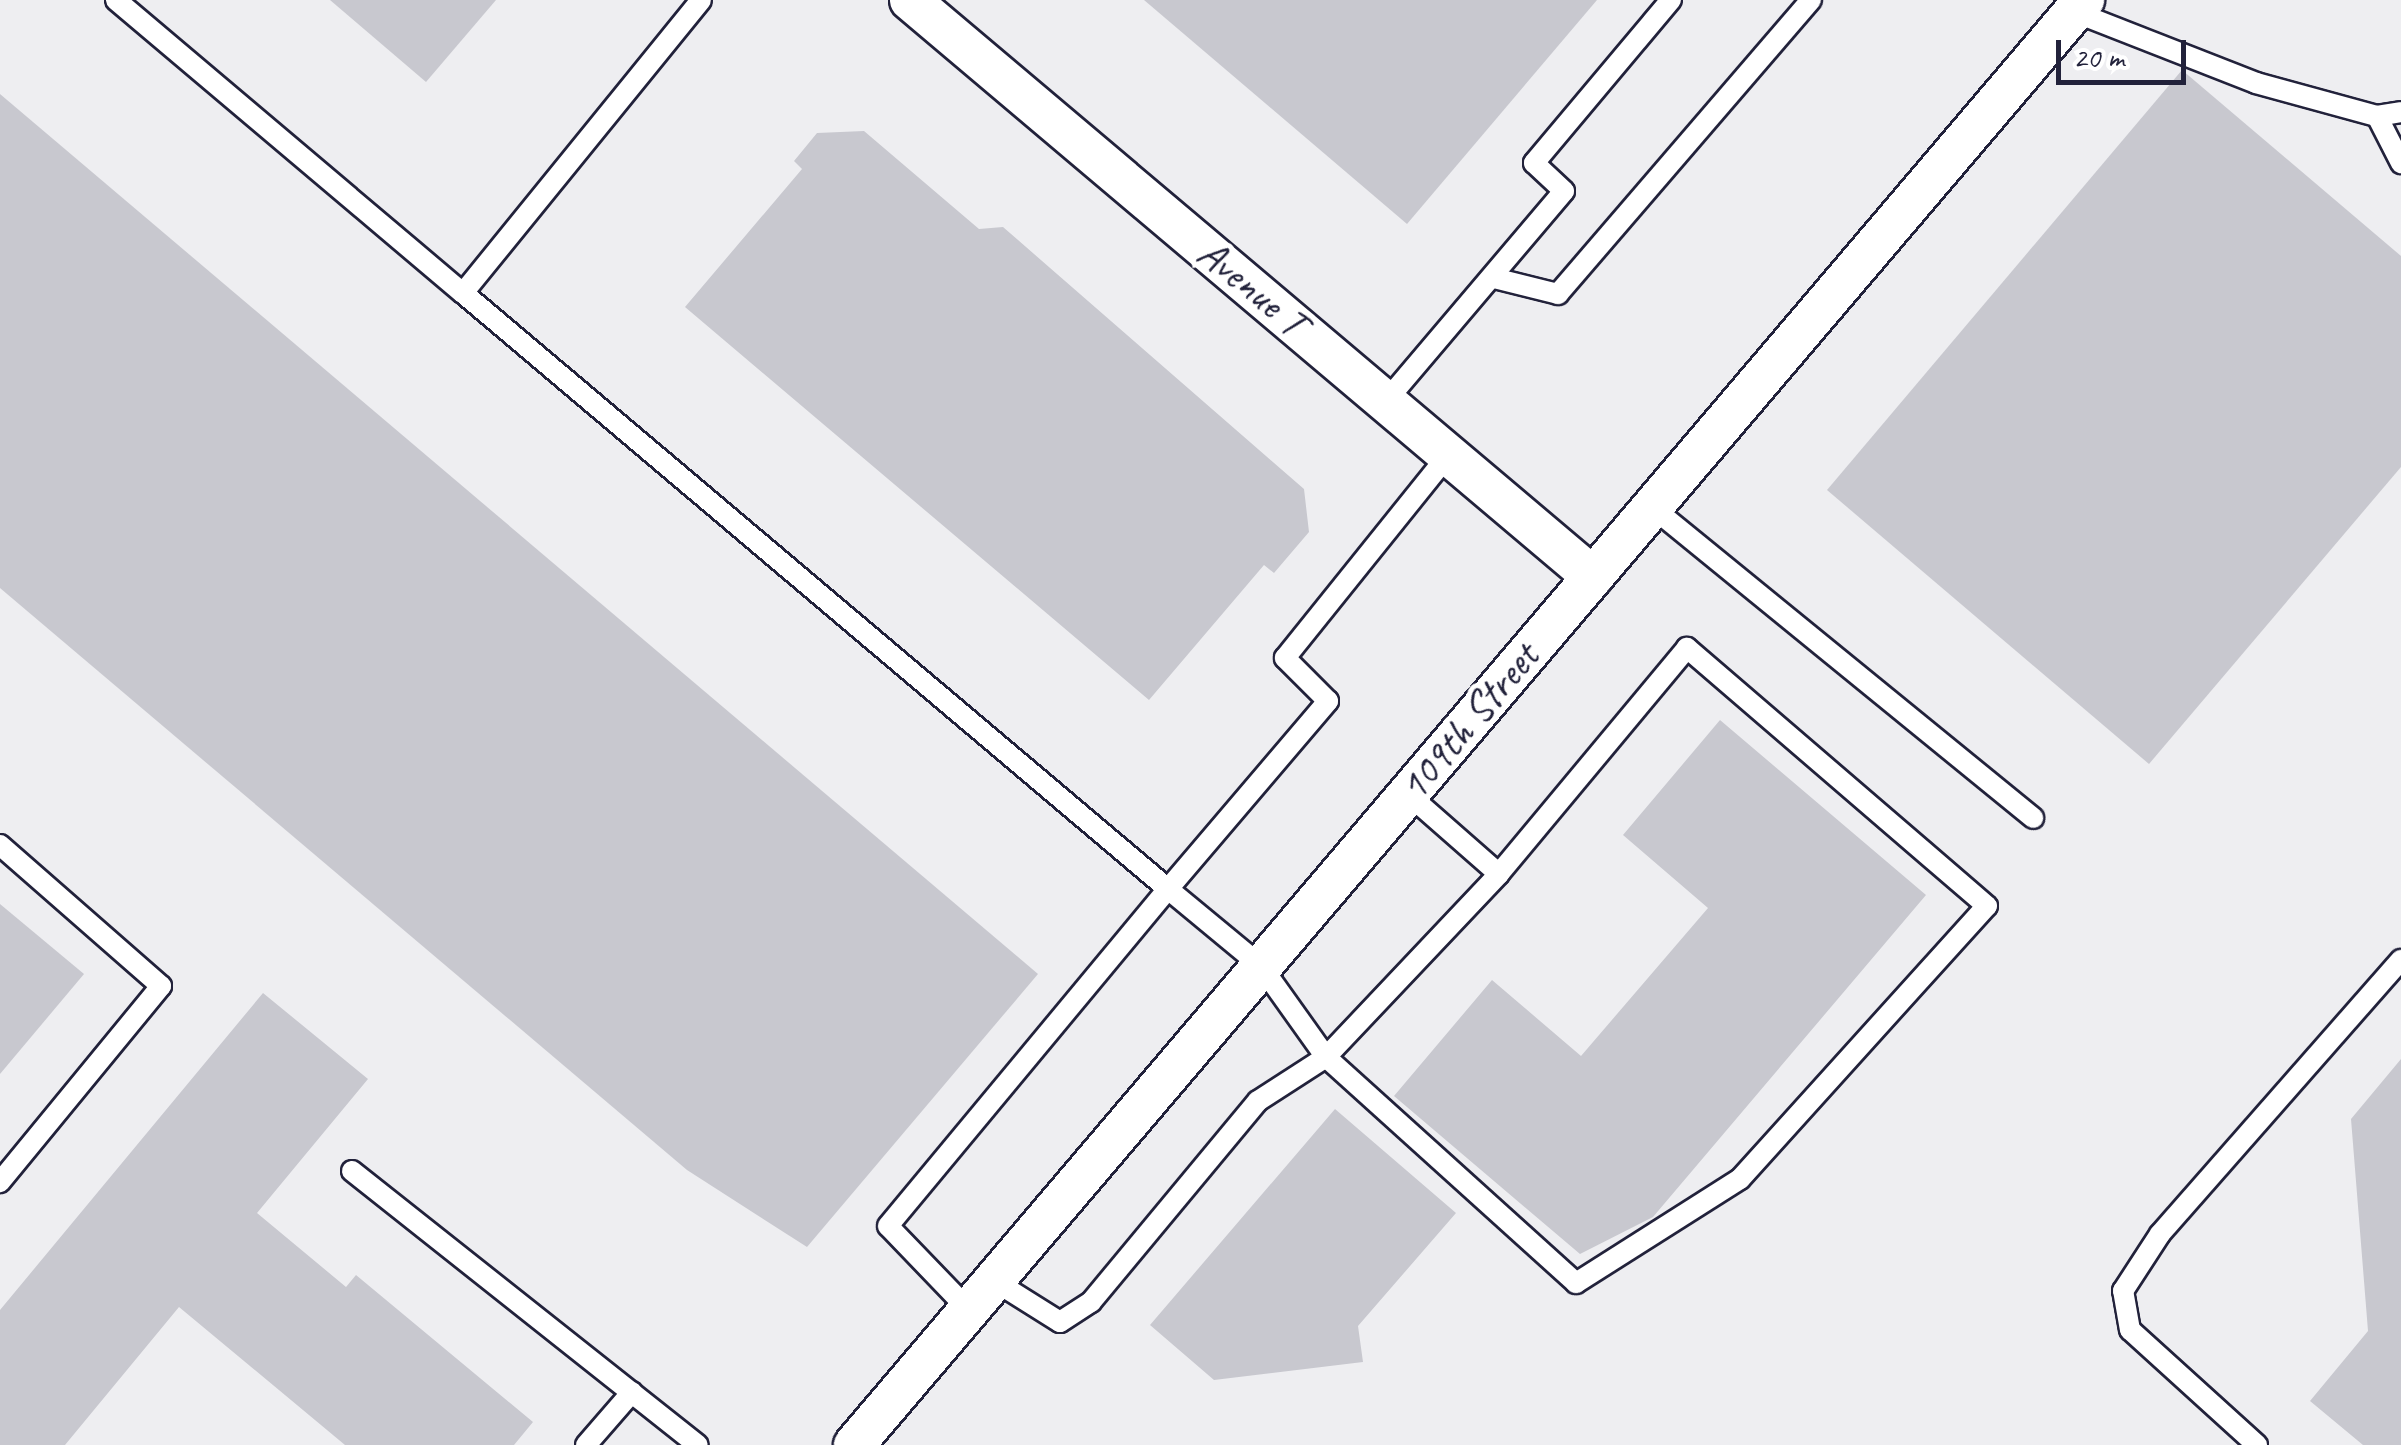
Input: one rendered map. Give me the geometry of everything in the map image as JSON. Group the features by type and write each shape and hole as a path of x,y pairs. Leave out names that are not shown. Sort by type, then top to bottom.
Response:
{"street":[{"name":"Avenue T","path":"910,0 1593,577"},
{"name":"109th Street","path":"854,1445 2080,6"}],"lane":[{"path":"116,0 1168,888 1261,966 1326,1056 1576,1283 1740,1179 1988,906 1688,648 1500,874 1326,1056 1258,1101 1091,1302 1060,1322 980,1294 888,1226 1168,888 1328,701 1285,658 1448,454"},
{"path":"463,293 701,0"},
{"path":"1386,401 1564,191 1534,163 1671,0"},
{"path":"1494,278 1558,294 1811,0"},
{"path":"2080,6 2159,50 2377,116 2401,112"},
{"path":"2377,116 2401,163"},
{"path":"1652,507 2033,818"},
{"path":"1408,794 1500,874"},
{"path":"0,846 161,986 0,1182"},
{"path":"2257,1445 2130,1330 2124,1291 2160,1234 2401,960"},
{"path":"352,1171 698,1445"},
{"path":"586,1445 632,1392"}],"shaded area":[{"path":"0,0 2401,0 2401,1445 0,1445"}],"building":[{"path":"330,0 496,0 426,82"},
{"path":"1144,0 1597,0 1407,224"},
{"path":"2182,70 2401,256 2401,467 2149,764 1827,490"},
{"path":"0,94 1038,974 807,1247 687,1170 0,588"},
{"path":"864,131 979,229 1003,227 1304,489 1309,532 1274,573 1264,565 1149,700 685,307 802,169 794,161 817,133"},
{"path":"1720,720 1926,895 1653,1217 1580,1254 1394,1096 1492,980 1581,1056 1708,908 1623,835"},
{"path":"0,904 84,974 0,1074"},
{"path":"263,993 368,1079 257,1213 346,1287 356,1275 533,1422 514,1445 345,1445 179,1307 65,1445 0,1445 0,1310"},
{"path":"2401,1059 2401,1445 2363,1445 2310,1401 2368,1331 2351,1119"},
{"path":"1335,1109 1456,1213 1358,1326 1363,1362 1214,1380 1150,1325"}]}
